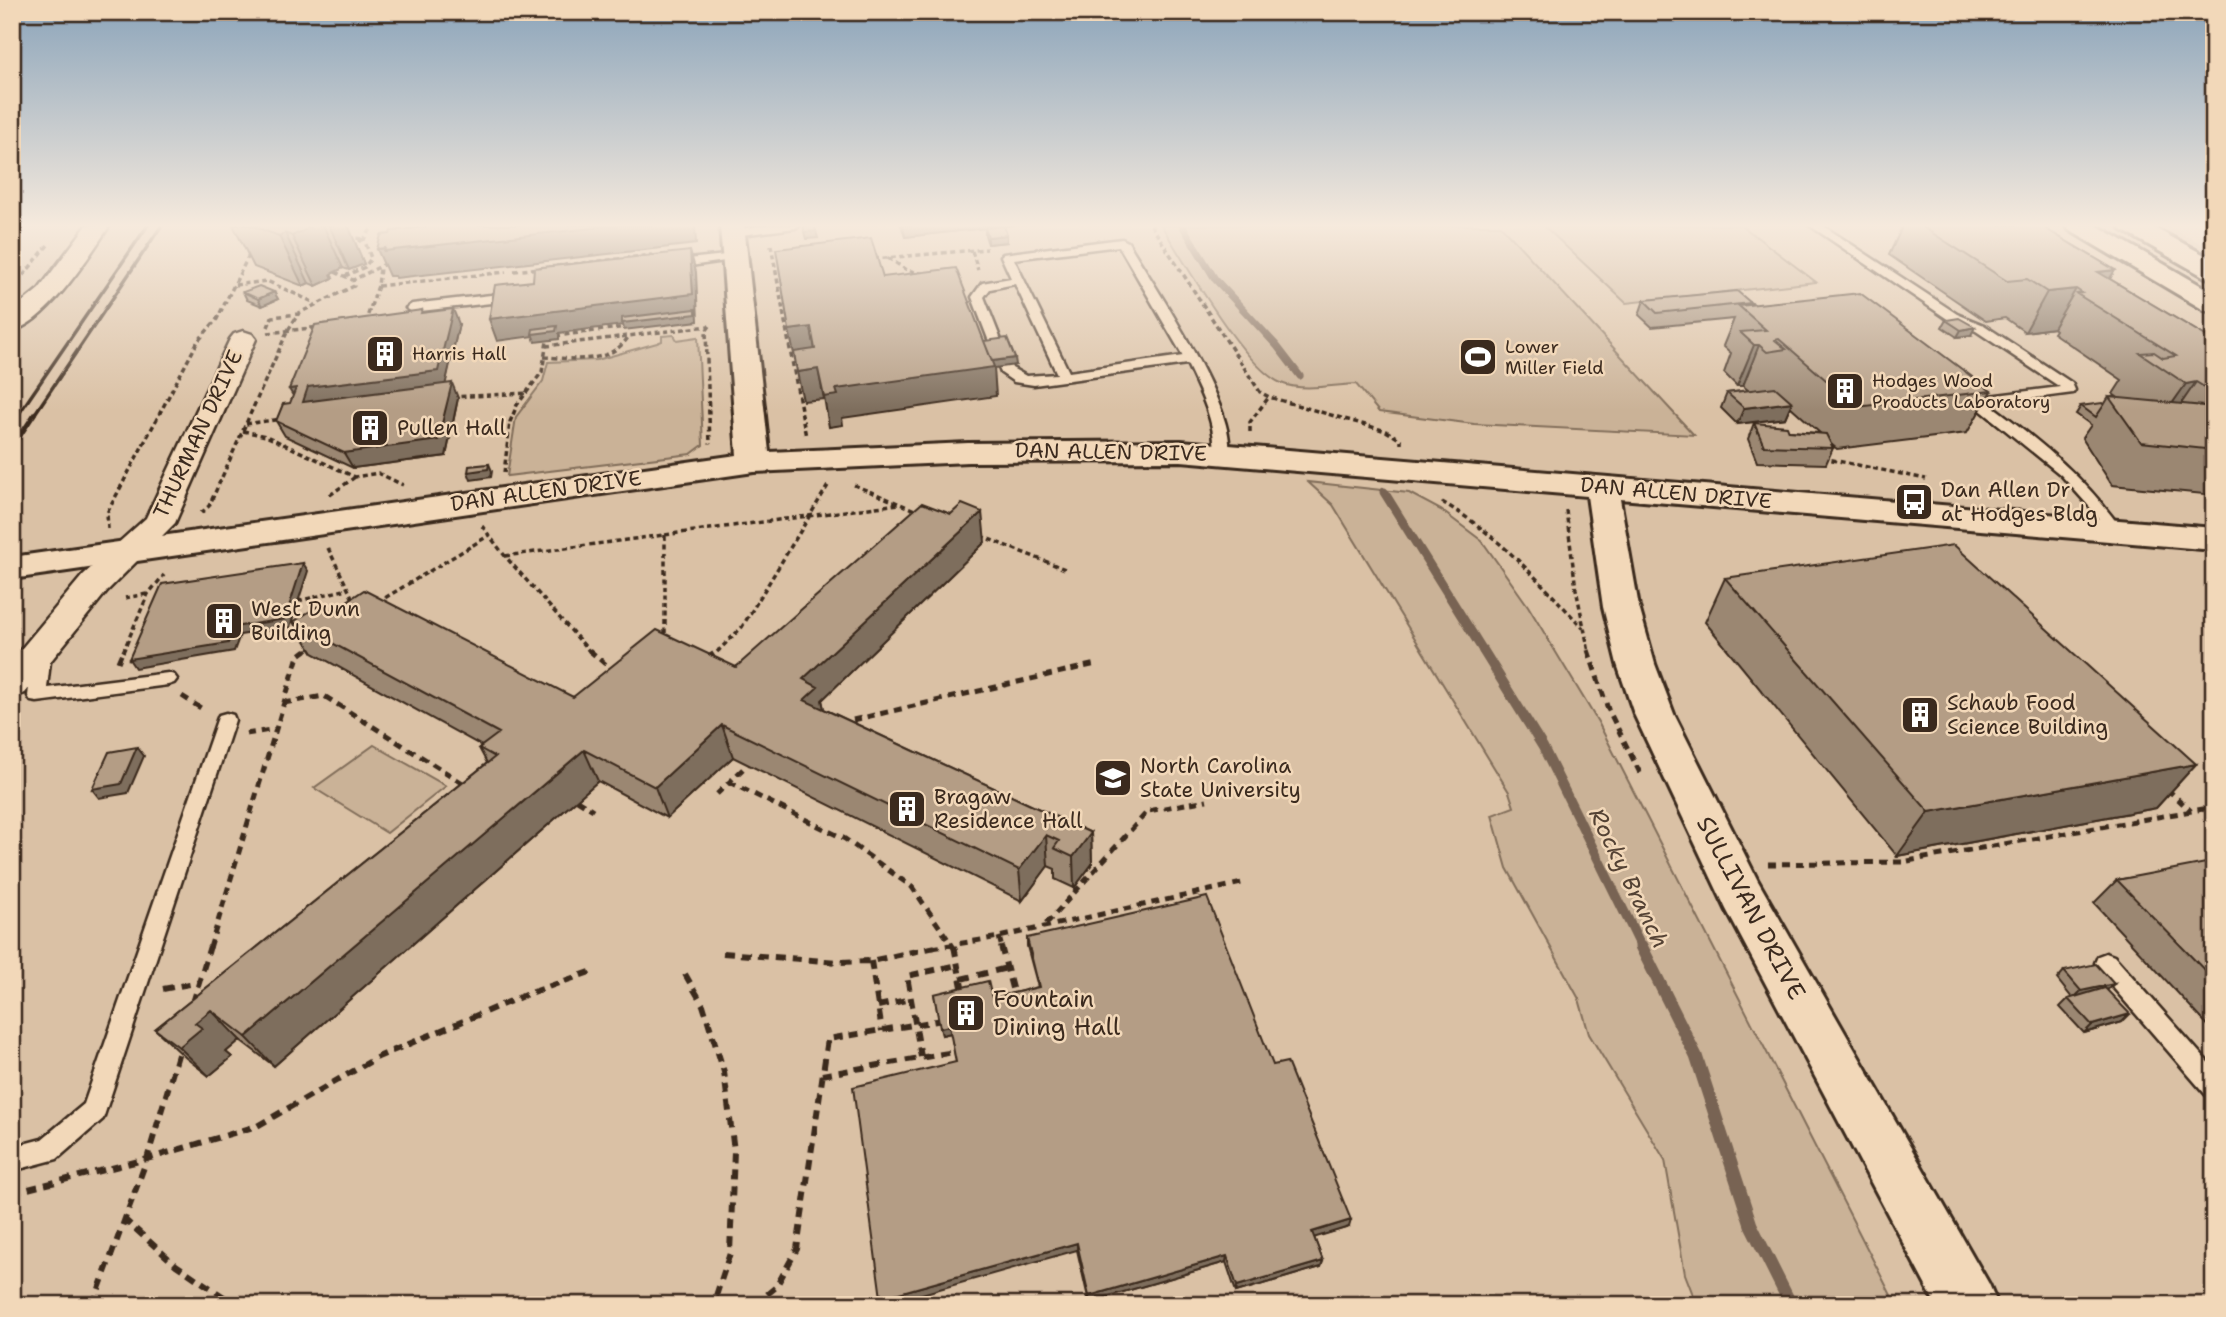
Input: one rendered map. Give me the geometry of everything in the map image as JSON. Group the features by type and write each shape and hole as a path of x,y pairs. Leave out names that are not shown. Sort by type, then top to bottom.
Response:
{"street":[{"path":"12,324 54,286"},
{"path":"737,286 754,462"},
{"path":"2184,286 2214,304"},
{"name":"THURMAN DRIVE","path":"12,684 43,650 95,583 118,542 159,523 254,336"},
{"name":"DAN ALLEN DRIVE","path":"12,568 118,542 754,462 1021,450 1181,451 2116,533 2214,539"},
{"name":"SULLIVAN DRIVE","path":"1602,486 1621,607 1636,664 1654,714 1742,895 1968,1305"}],"lane":[{"path":"988,286 981,290 978,297 1008,374 1016,379 1029,381 1065,377 1191,359"},
{"path":"1021,286 1065,377"},
{"path":"1148,286 1191,359 1216,410 1222,438 1222,455"},
{"path":"1908,286 1954,317 1980,328 2067,386 2068,390 1978,402"},
{"path":"412,308 491,299 526,289"},
{"path":"12,306 37,304"},
{"path":"1948,378 2039,448 2081,486 2107,517 2116,533"},
{"path":"43,650 37,696 168,679"},
{"path":"12,1159 48,1150 94,1111 226,720"},
{"path":"2106,963 2214,1087"}],"path":[{"path":"118,542 107,513 198,341 218,318 233,286"},
{"path":"279,286 316,304"},
{"path":"254,336 272,317 299,313 353,286"},
{"path":"363,328 378,286"},
{"path":"778,286 807,444"},
{"path":"1190,286 1253,385 1269,397 1386,431 1401,440 1403,453"},
{"path":"197,517 209,506 288,330 299,313"},
{"path":"352,323 365,321"},
{"path":"288,330 327,326"},
{"path":"503,480 510,422 517,405 542,372 548,336 634,326"},
{"path":"546,346 710,326"},
{"path":"544,357 582,358 603,355 619,351 629,336"},
{"path":"450,397 528,393"},
{"path":"1255,439 1250,433 1250,422 1269,397"},
{"path":"246,424 290,418"},
{"path":"243,430 266,436 355,477 378,473 407,486"},
{"path":"293,449 296,442"},
{"path":"1822,458 1926,479"},
{"path":"704,660 721,649 742,627 834,477"},
{"path":"845,481 925,514"},
{"path":"1437,499 1474,520 1513,554 1584,629 1572,570 1565,502"},
{"path":"505,556 900,503"},
{"path":"478,519 505,556 595,657 613,671"},
{"path":"976,534 1065,569"},
{"path":"372,606 488,536"},
{"path":"665,536 665,641"},
{"path":"322,538 360,613"},
{"path":"106,689 148,594 169,568"},
{"path":"298,601 348,589"},
{"path":"114,600 148,594"},
{"path":"138,618 148,616"},
{"path":"193,1005 298,656 319,642"},
{"path":"853,720 1096,664"},
{"path":"168,679 174,690 198,708 226,720"},
{"path":"284,703 324,696 468,786"},
{"path":"718,794 748,764"},
{"path":"729,782 803,816 845,839 912,887 953,943 965,1005"},
{"path":"2163,785 2191,811"},
{"path":"577,800 593,810"},
{"path":"1045,924 1148,811 1207,800"},
{"path":"1764,864 1902,862 2203,809 2214,818"},
{"path":"723,953 838,962 870,961 953,943 999,937 1045,924 1242,883"},
{"path":"999,937 1015,1000"},
{"path":"870,961 882,1031"},
{"path":"922,1057 907,976 957,965"},
{"path":"961,979 1007,968"},
{"path":"12,1193 147,1159 257,1126 378,1057 526,995 590,972"},
{"path":"685,974 703,1005 724,1072 734,1151 730,1253 713,1305"},
{"path":"878,1006 911,999"},
{"path":"754,1305 776,1287 797,1249 828,1039 916,1027 948,1019"},
{"path":"93,1305 147,1159 181,1043"},
{"path":"822,1074 954,1052"},
{"path":"123,1218 151,1246 197,1283 236,1305"}],"shaded area":[{"name":"North Carolina State University","path":"12,286 2214,286 2214,1305 12,1305"},
{"name":"Lower Miller Field","path":"1557,286 1694,435 1474,424 1379,412 1356,384 1308,388 1290,386 1266,373 1250,357 1200,287"},
{"path":"1608,286 1776,286 1626,303"},
{"path":"674,335 677,340 698,337 703,445 691,454 507,476 516,417 543,381 548,362 597,360 657,343 662,341 662,336"},
{"path":"1308,482 1409,493 1441,510 1482,541 1528,606 1598,722 1896,1305 1697,1305 1685,1274 1665,1160 1589,1034 1579,999 1507,868 1492,815 1514,807 1509,792 1333,505"},
{"path":"374,745 446,786 387,833 314,788"}],"building":[{"path":"260,286 274,292 258,299 243,292"},
{"path":"495,286 692,286 693,294 489,319"},
{"path":"782,286 963,286 994,367 836,389 838,395 824,397 818,369 797,372 794,352 815,349 811,327 789,330"},
{"path":"2038,286 2122,286 2214,341 2214,393 2196,382 2186,384 2140,353 2154,352 2163,358 2176,356 2077,294 2082,293 2076,289 2047,292"},
{"path":"1737,291 1751,303 1657,313 1644,300"},
{"path":"1860,293 1991,391 1857,407 1779,339 1775,340 1786,349 1767,352 1759,345 1754,345 1740,332 1766,330 1739,306"},
{"path":"453,309 438,371 308,387 303,402 452,383 438,440 344,453 276,421 283,404 290,403 296,388 289,389 315,325 422,310 421,313"},
{"path":"696,309 696,314 622,323 622,318"},
{"path":"1959,318 1975,327 1961,330 1946,320"},
{"path":"557,326 556,331 532,334 533,329"},
{"path":"1007,338 1015,358 992,361 984,341"},
{"path":"1775,387 1792,402 1744,408 1727,393"},
{"path":"2109,397 2214,407 2214,450 2141,442"},
{"path":"2104,405 2096,417 2081,406"},
{"path":"1754,423 1787,426 1789,431 1826,434 1833,448 1764,446"},
{"path":"489,464 488,469 468,472 469,466"},
{"path":"922,503 951,514 962,504 982,512 803,679 818,687 804,700 1091,833 1073,857 1054,848 1059,841 1046,835 1019,870 722,725 655,787 584,750 246,1037 211,1010 195,1023 202,1028 179,1047 155,1029 495,757 479,748 499,733 293,622 320,605 332,611 364,590 573,697 657,630 736,667"},
{"name":"Schaub Food Science Building","path":"1954,545 2196,764 1929,812 1725,578"},
{"name":"West Dunn Building","path":"303,563 285,619 234,627 228,643 129,659 162,584"},
{"path":"137,747 121,784 92,789 109,752"},
{"path":"2211,862 2214,864 2214,980 2117,880"},
{"name":"Fountain Dining Hall","path":"1207,897 1273,1065 1287,1062 1351,1220 1312,1232 1323,1261 1237,1286 1227,1256 1089,1296 1077,1243 881,1298 853,1087 956,1062 949,1026 940,1028 934,994 988,981 992,998 1039,987 1027,938"},
{"path":"2096,964 2114,984 2081,991 2064,971"},
{"path":"2105,988 2130,1014 2092,1025 2068,999"}],"waterway":[{"name":"Rocky Branch","path":"1222,286 1277,346 1300,376"},
{"name":"Rocky Branch","path":"1384,492 1484,652"},
{"name":"Rocky Branch","path":"1483,650 1543,747 1642,948"},
{"name":"Rocky Branch","path":"1642,948 1696,1056 1751,1225 1791,1305"}],"railway":[{"path":"18,415 106,286"},
{"path":"34,415 121,286"},
{"path":"12,424 19,413"},
{"path":"12,448 35,413"}],"place":[{"name":"Harris Hall","path":"385,354"},
{"name":"Lower Miller Field","path":"1478,357"},
{"name":"Hodges Wood Products Laboratory","path":"1845,391"},
{"name":"Pullen Hall","path":"370,428"},
{"name":"Dan Allen Dr at Hodges Bldg","path":"1914,502"},
{"name":"West Dunn Building","path":"224,621"},
{"name":"Schaub Food Science Building","path":"1920,715"},
{"name":"North Carolina State University","path":"1113,778"},
{"name":"Bragaw Residence Hall","path":"907,809"},
{"name":"Fountain Dining Hall","path":"966,1013"}]}
